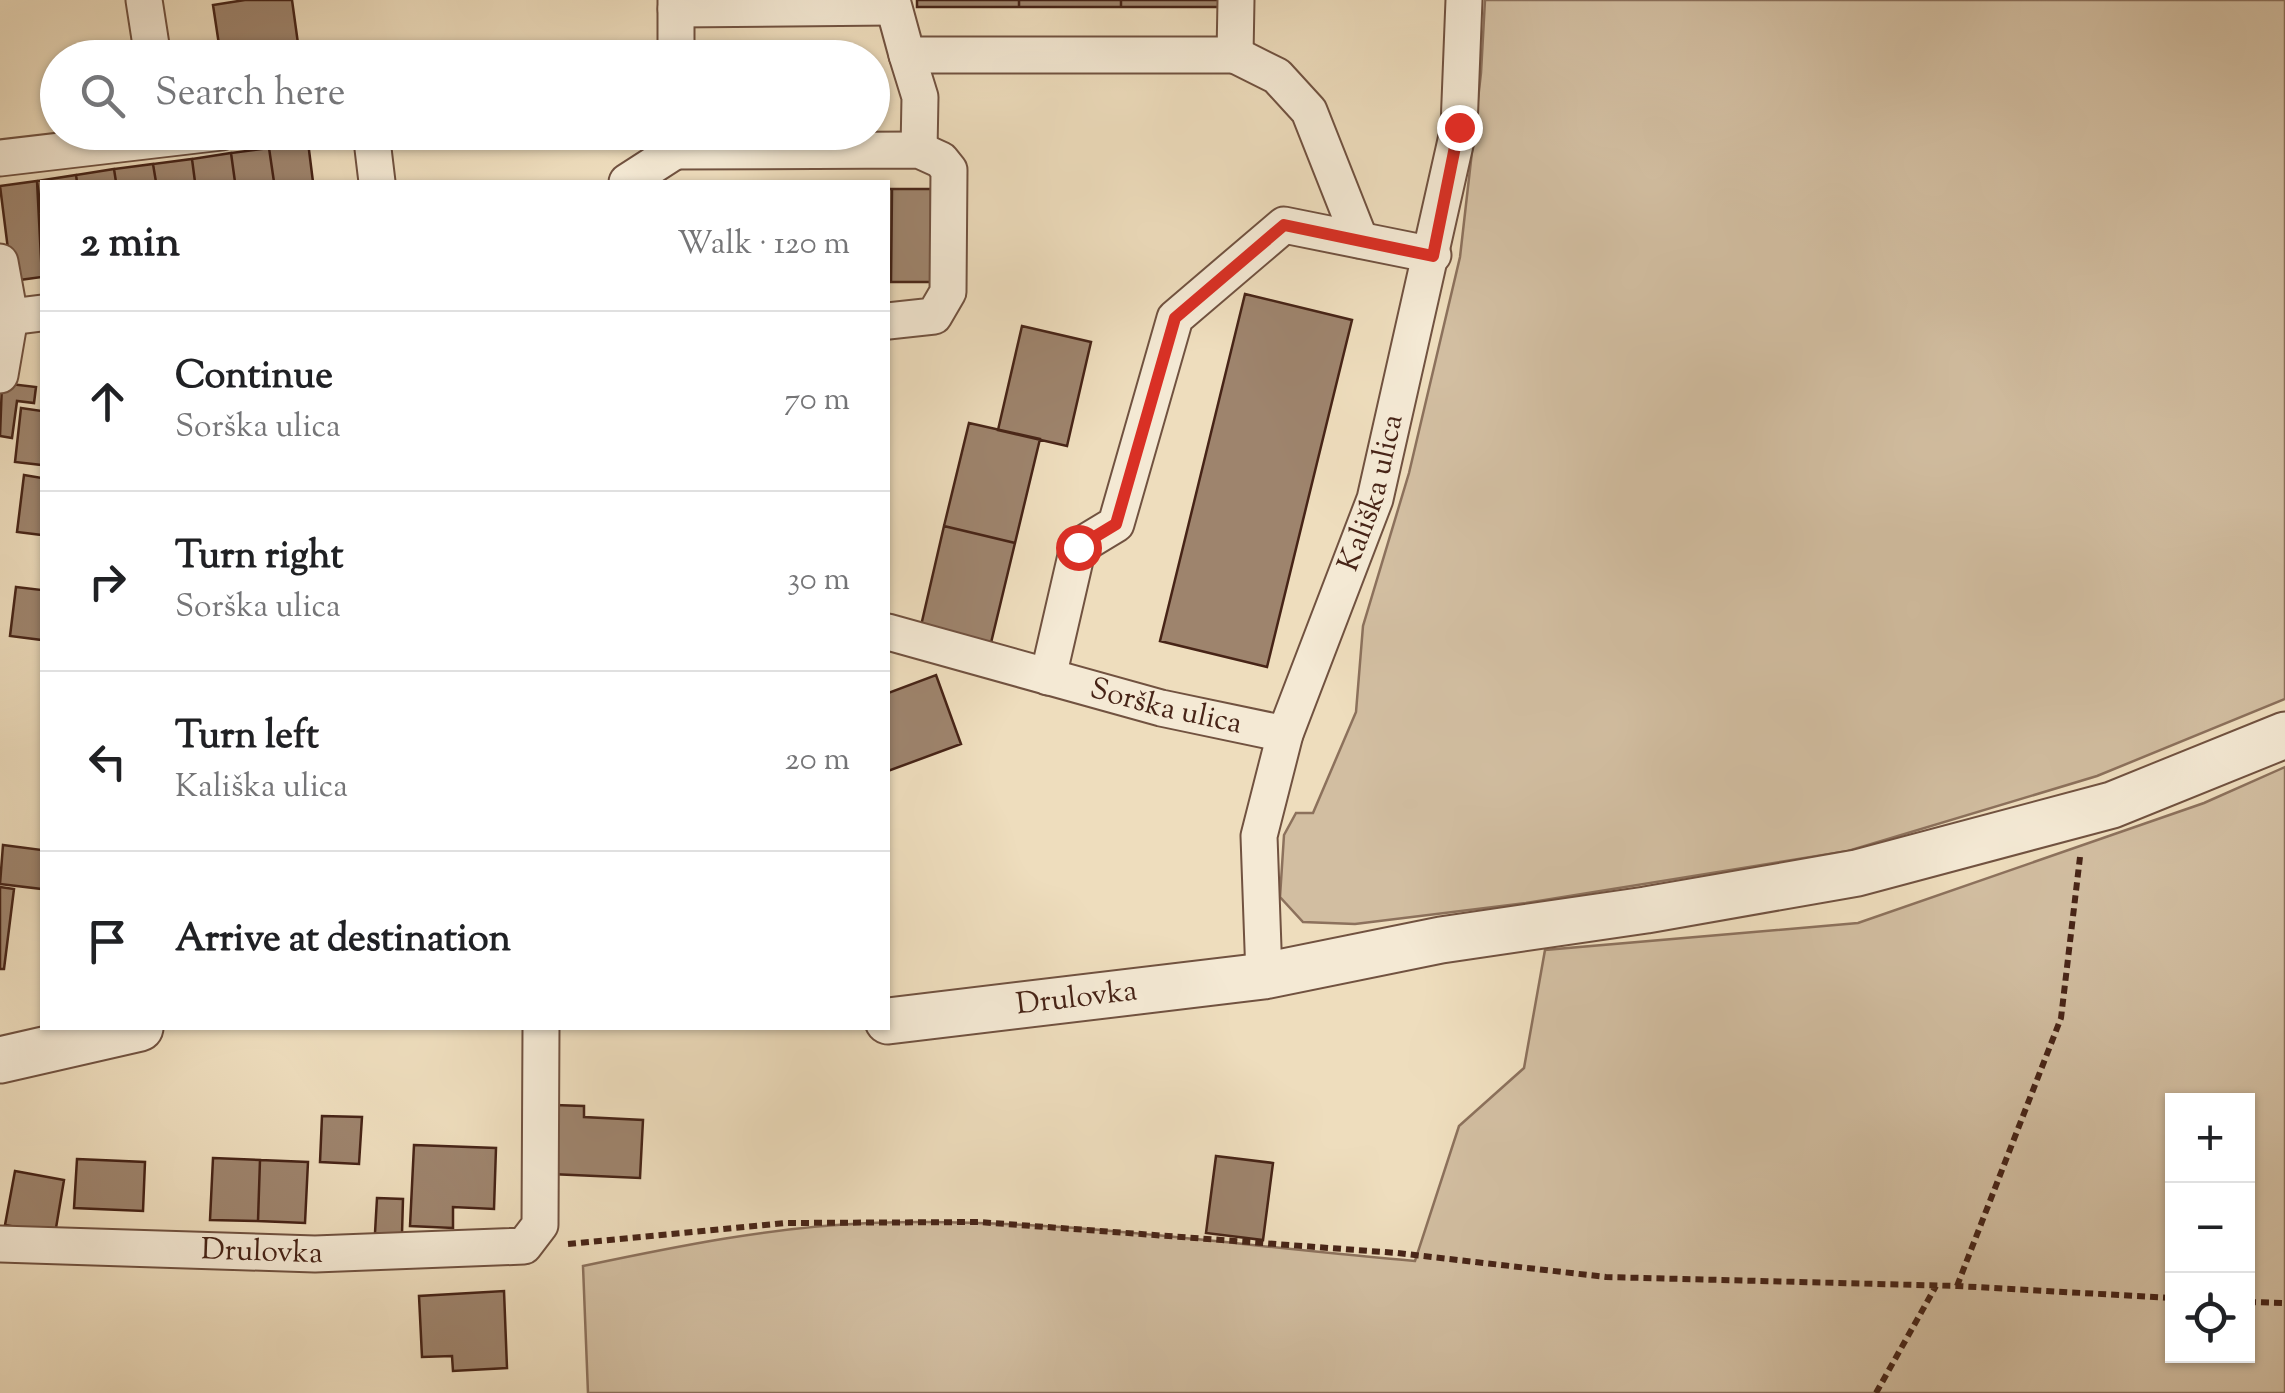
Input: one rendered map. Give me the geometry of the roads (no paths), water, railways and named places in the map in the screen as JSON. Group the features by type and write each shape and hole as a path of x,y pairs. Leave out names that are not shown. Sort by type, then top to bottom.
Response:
{"street":[{"path":"144,0 150,40"},
{"path":"1236,0 1236,56"},
{"name":"Kališka ulica","path":"1264,976 1259,836 1285,734 1374,499 1433,256 1459,127 1464,0"},
{"path":"676,40 676,4 892,4 920,97 919,150"},
{"path":"907,55 1236,56 1277,76 1308,111 1360,240"},
{"path":"890,149 919,150 941,160 949,170 948,292 934,316 890,321"},
{"path":"0,158 60,150"},
{"path":"373,150 377,180"},
{"path":"629,180 665,150"},
{"name":"Sorška ulica","path":"1048,677 1078,547 1116,524 1175,318 1284,225 1433,256"},
{"path":"0,262 26,315 0,375"},
{"name":"Sorška ulica","path":"890,633 1161,708 1285,734"},
{"name":"Drulovka","path":"890,1021 1264,976 1440,940 1646,910 1857,873 2112,805 2285,735"},
{"path":"0,1060 131,1030"},
{"name":"Drulovka","path":"0,1244 315,1254 524,1246 540,1225 541,1030"}]}
